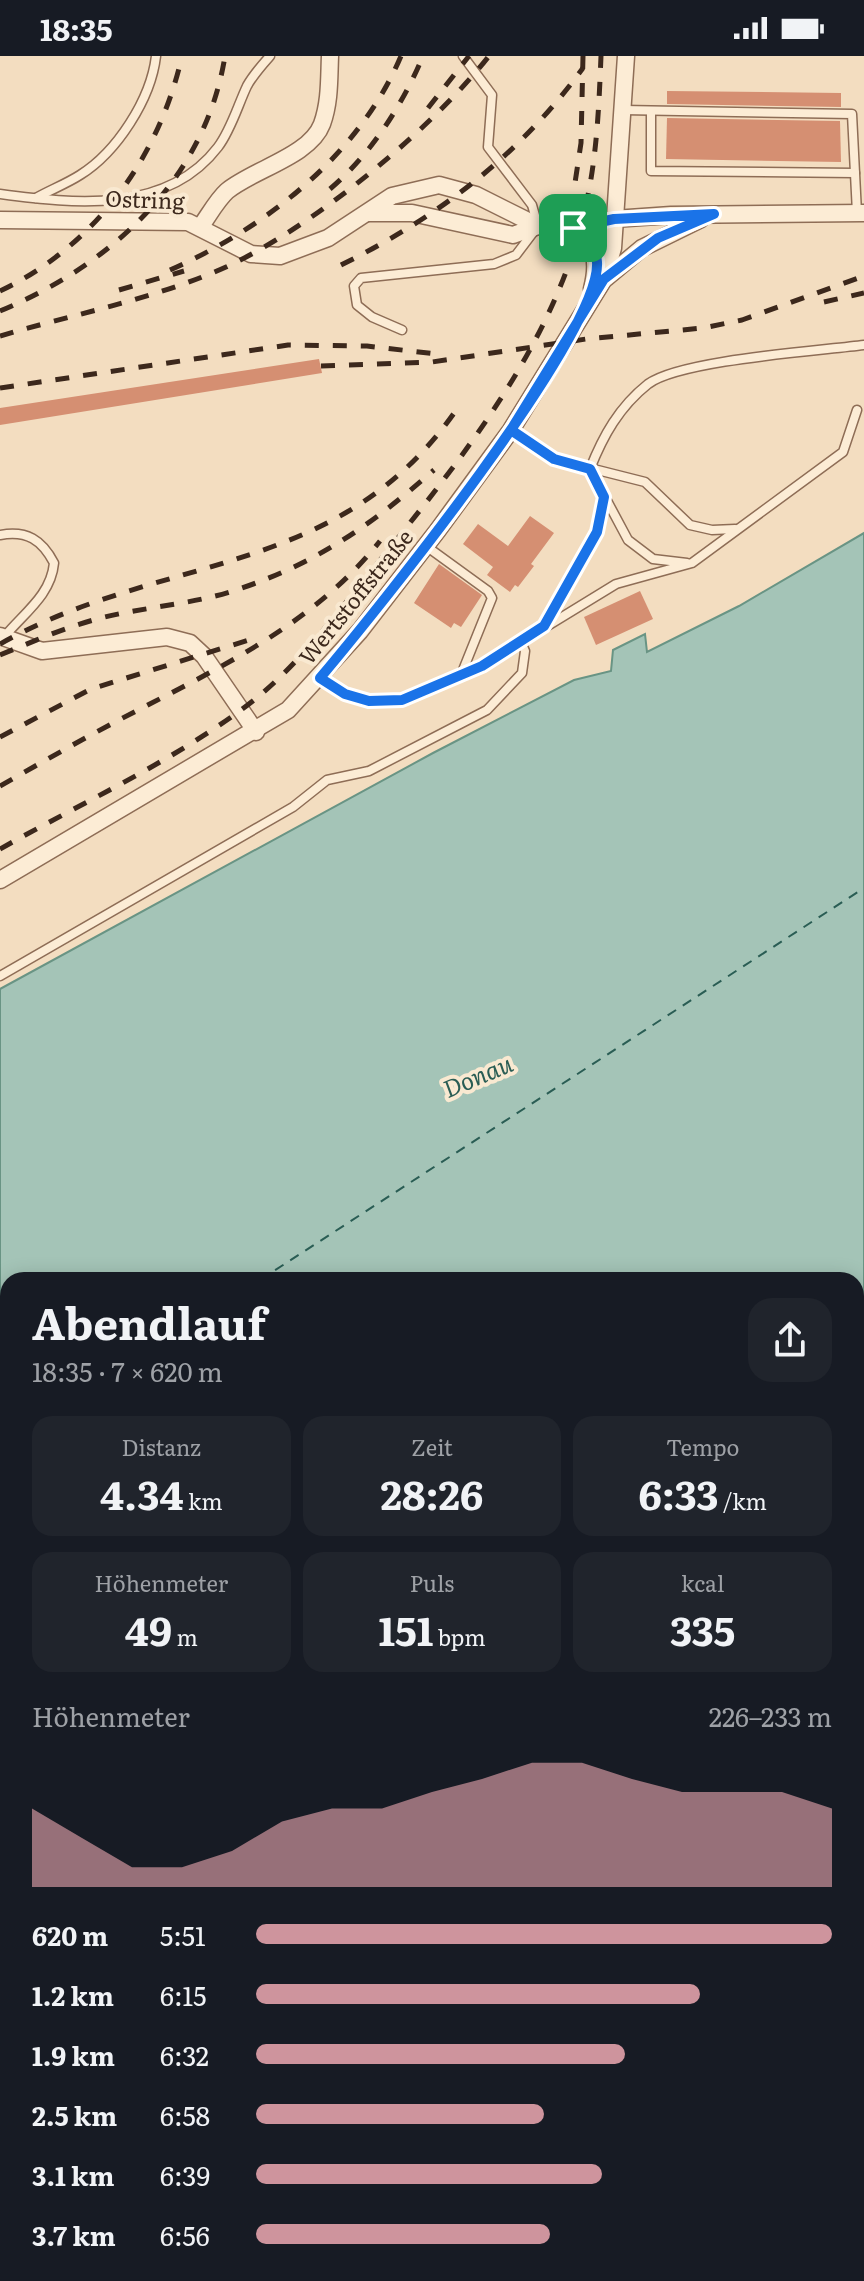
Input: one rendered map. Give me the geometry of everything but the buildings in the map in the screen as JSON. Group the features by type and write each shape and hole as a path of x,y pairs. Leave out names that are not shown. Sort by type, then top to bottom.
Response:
{"street":[{"path":"201,226 227,192 272,163 303,149 321,127 328,102 330,56"},
{"name":"Wertstoffstraße","path":"0,880 256,732 288,710 320,678 426,546 511,430 604,279 613,248 626,56"},
{"name":"Ostring","path":"0,220 170,220 201,226 251,254 280,256 328,238 406,190 439,185 476,195 538,226 573,228 614,219 714,214 860,213"},
{"name":"Ostring","path":"366,214 412,213 502,235 524,233 538,226"},
{"path":"604,279 658,238 714,214"},
{"path":"573,228 591,246 597,262 589,299"},
{"path":"2,636 42,651 167,637 190,643 204,656 256,732"}],"lane":[{"path":"35,199 83,173 130,125 154,76 156,56"},
{"path":"0,194 35,199 137,199 188,179 219,146 249,81 270,56"},
{"path":"402,330 380,322 357,305 354,286 361,278 494,264 516,255 538,226 532,205 488,147 492,95 463,56"},
{"path":"623,110 852,114 860,213"},
{"path":"651,112 651,171 855,173"},
{"path":"692,563 653,559 628,540 590,469 604,434 650,382 706,365 864,345"},
{"path":"320,678 345,694 369,701 402,700 461,676 616,584 692,563 843,452 857,410"},
{"path":"511,430 554,459 645,482 690,525 712,530 735,529"},
{"path":"544,626 597,532 604,497"},
{"path":"0,535 13,533 37,539 54,563 53,579 45,594 2,636"},
{"path":"426,546 488,591 492,598 461,676"},
{"path":"0,976 293,807 327,780 369,771 487,710 522,673 525,651 521,642"}],"water":[{"name":"Donau","path":"864,533 864,1272 0,1272 0,989 433,753 574,680 611,671 613,650 645,634 647,652 739,606"}],"ferry route":[{"path":"272,1272 864,888"}],"railway":[{"path":"0,291 65,250 118,195 157,129 182,56"},
{"path":"0,311 41,292 79,269 115,243 147,213 174,179 197,142 214,101 225,56"},
{"path":"170,270 241,232 306,184 361,125 383,92 401,56"},
{"path":"330,189 359,160 384,128 423,56"},
{"path":"428,108 469,56"},
{"path":"0,336 171,288 260,250 296,228 368,175 435,115 489,56"},
{"path":"567,236 581,143 583,56"},
{"path":"0,849 183,748 261,695 314,642 442,481 504,394 531,348 554,301 573,251 593,165 601,56"},
{"path":"341,265 411,226 474,182 532,129 583,68"},
{"path":"119,290 184,271"},
{"path":"321,366 432,362 586,339 703,328 742,320 864,276"},
{"path":"824,302 864,293"},
{"path":"0,388 288,345 367,346 436,354"},
{"path":"0,644 62,614 246,556 305,534 360,504 412,462 459,406"},
{"path":"0,655 97,619 216,596 290,569 364,526 434,470"},
{"path":"0,786 224,665 292,623 353,571 380,541"},
{"path":"0,737 91,689 252,639"}],"route":[{"path":"573,228 591,246 597,262 589,299 511,430 438,530 320,678 345,694 369,701 402,700 482,666 521,642 544,626 597,532 604,497 590,469 554,459 511,430 604,279 658,238 714,214 614,219 573,228"}]}
